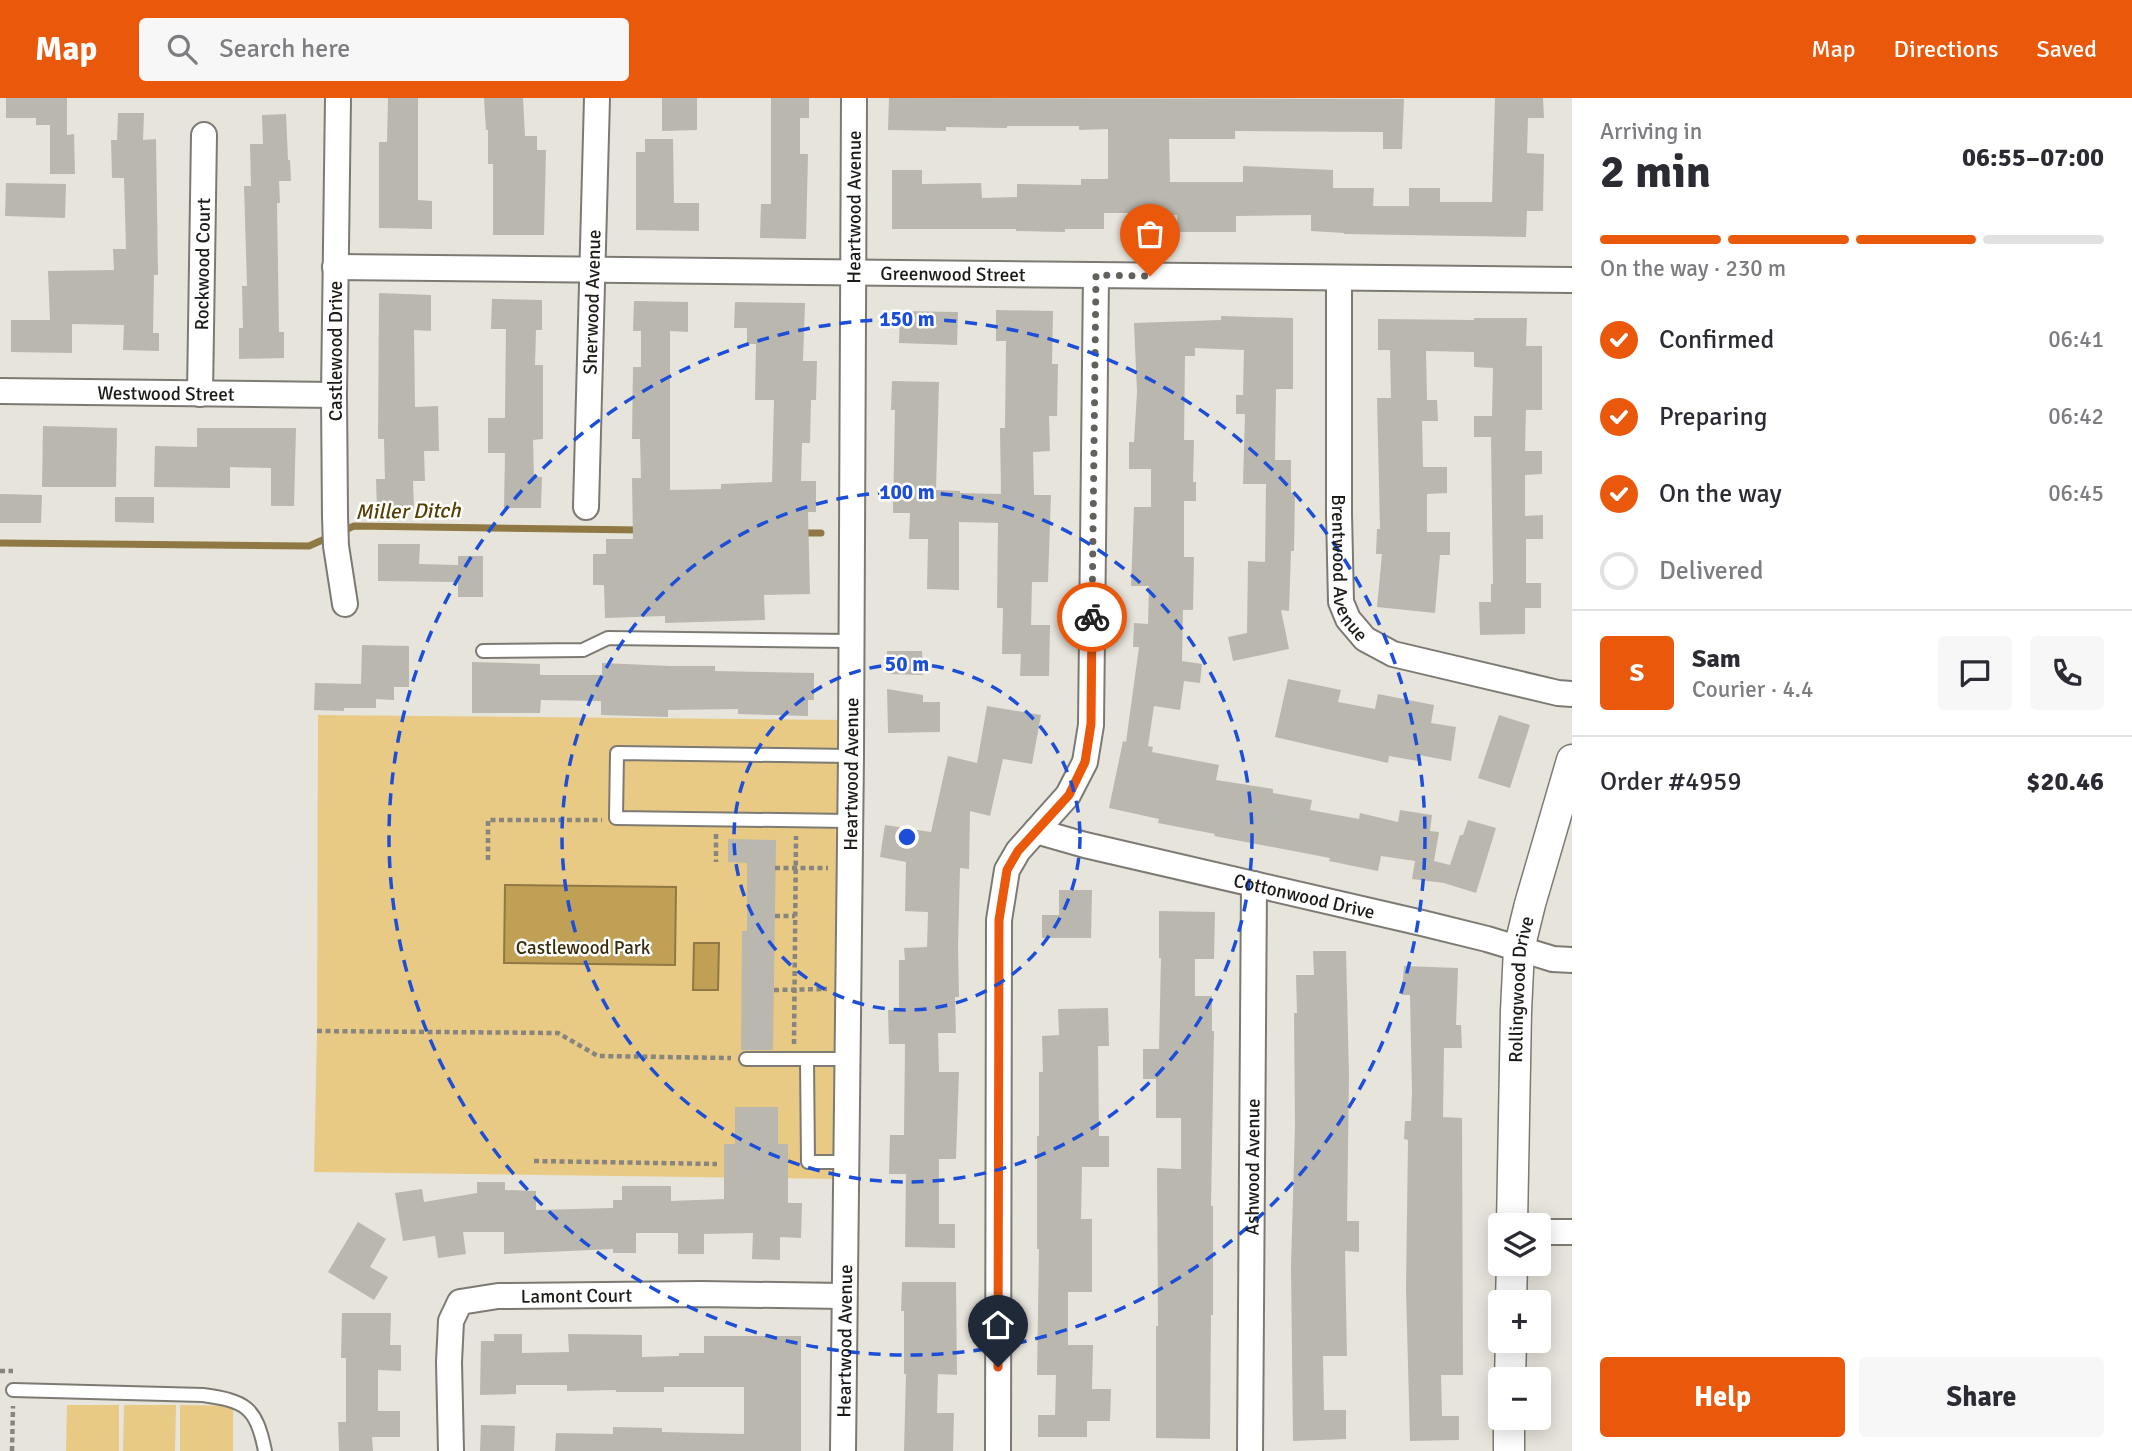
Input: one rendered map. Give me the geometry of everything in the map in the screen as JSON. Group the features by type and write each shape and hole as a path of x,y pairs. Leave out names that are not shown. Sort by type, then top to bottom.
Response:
{"street":[{"name":"Castlewood Drive","path":"338,98 335,516 336,546 345,604"},
{"name":"Sherwood Avenue","path":"586,507 597,98"},
{"name":"Heartwood Avenue","path":"843,1451 849,1059 854,98"},
{"name":"Rockwood Court","path":"201,394 204,135"},
{"name":"Greenwood Street","path":"335,267 1572,280"},
{"path":"998,1451 999,920 1007,870 1018,851 1069,795 1085,762 1091,724 1096,275"},
{"name":"Brentwood Avenue","path":"1339,278 1341,602 1348,619 1365,639 1393,654 1572,694"},
{"name":"Westwood Street","path":"0,391 334,395"},
{"name":"Rollingwood Drive","path":"1512,1213 1519,949 1572,760"},
{"name":"Cottonwood Drive","path":"1036,831 1085,845 1422,923 1553,959 1572,960"},
{"name":"Ashwood Avenue","path":"1250,1451 1254,884"},
{"path":"1551,1232 1572,1232"},
{"name":"Lamont Court","path":"451,1451 451,1321 460,1301 498,1296 844,1296"},
{"path":"1509,1451 1510,1430"}],"lane":[{"path":"483,651 583,650 608,638 850,641"},
{"path":"850,821 617,818 617,753 851,755"},
{"path":"746,1059 849,1059"},
{"path":"801,1059 808,1163 847,1163"},
{"path":"13,1390 203,1395 233,1399 247,1407 256,1423 265,1451"}],"path":[{"path":"488,860 488,820 594,821 617,818"},
{"path":"716,820 716,862"},
{"path":"796,821 794,989 801,1059"},
{"path":"775,868 850,868"},
{"path":"775,916 795,916"},
{"path":"774,990 849,990"},
{"path":"317,1031 558,1032 598,1056 746,1059"},
{"path":"534,1161 717,1164"}],"green space":[{"name":"Castlewood Park","path":"318,715 851,720 847,1179 314,1172"},
{"path":"67,1405 119,1405 119,1451 66,1451"},
{"path":"124,1405 176,1405 175,1451 123,1451"},
{"path":"180,1405 233,1406 233,1451 180,1451"}],"shaded area":[{"path":"505,885 676,887 675,965 504,963"},
{"path":"694,943 719,943 718,990 693,990"}],"building":[{"path":"6,98 67,98 67,135 74,134 75,174 50,174 50,125 36,125 36,118 6,118"},
{"path":"388,98 418,98 418,200 432,201 432,229 379,228 379,142 387,142"},
{"path":"484,98 523,98 525,136 537,136 537,150 546,150 544,235 493,235 493,164 488,164"},
{"path":"662,98 697,98 697,130 662,131"},
{"path":"771,98 809,98 809,118 800,118 800,154 808,154 806,239 760,238 761,204 771,204"},
{"path":"889,98 1404,99 1402,149 1383,149 1383,132 1235,131 1235,139 1169,139 1170,182 1243,182 1243,166 1333,170 1333,188 1374,188 1373,206 1409,206 1409,188 1440,188 1440,202 1492,202 1495,98 1543,98 1544,118 1528,118 1527,153 1544,154 1543,211 1527,211 1526,237 1311,231 1311,215 1236,216 1236,232 1178,232 1177,215 1151,213 1104,213 1104,229 1065,229 1065,232 1016,229 892,229 892,170 922,170 922,184 981,183 982,198 1017,197 1017,184 1081,185 1081,179 1108,179 1108,129 1079,130 1079,126 1007,126 946,127 946,131 888,130"},
{"path":"118,113 144,113 143,140 156,139 158,275 154,275 153,333 159,333 159,351 123,350 124,325 72,324 72,353 11,352 11,320 50,320 48,271 114,270 113,249 126,249 124,178 112,178 111,140 117,140"},
{"path":"286,114 291,181 279,181 280,203 277,203 279,332 284,332 284,358 239,359 239,328 243,328 242,286 247,286 244,186 251,186 250,144 263,144 262,115"},
{"path":"645,139 673,139 674,203 699,203 699,231 636,230 636,152 645,152"},
{"path":"6,183 66,184 65,218 5,216"},
{"path":"379,293 431,295 431,331 414,330 415,407 438,406 439,451 424,451 425,481 413,481 414,508 377,510 376,479 385,479 384,439 378,439"},
{"path":"492,299 542,300 542,330 536,330 535,365 543,365 543,439 533,440 534,477 542,477 541,508 504,508 505,453 488,453 488,418 505,418 506,329 491,329"},
{"path":"634,301 688,302 688,332 670,331 670,490 721,489 721,484 772,482 774,400 755,400 756,344 747,344 747,328 734,328 735,302 805,303 803,361 817,361 816,400 811,400 810,443 802,443 801,481 816,481 816,512 808,512 810,594 764,595 765,620 665,623 665,616 605,618 604,585 593,585 593,554 606,554 606,539 633,539 632,478 641,478 640,439 632,439 633,367 641,367 641,331 633,331"},
{"path":"996,310 1053,311 1052,364 1058,364 1057,416 1049,416 1050,451 1033,452 1034,495 1051,495 1048,582 1032,582 1031,625 1050,625 1049,676 1020,676 1021,654 1002,654 1003,608 997,608 998,523 959,522 959,590 927,589 928,539 909,539 910,513 893,513 895,410 891,410 892,381 939,382 936,490 1001,494 1000,428 1005,428 1006,341 996,341"},
{"path":"900,311 958,312 957,345 899,343"},
{"path":"1221,316 1293,318 1293,389 1276,389 1275,460 1291,460 1291,493 1295,493 1289,611 1281,610 1289,649 1233,661 1228,637 1247,633 1248,561 1265,562 1266,484 1243,484 1245,414 1236,414 1236,395 1243,395 1244,350 1195,348 1195,356 1185,356 1184,440 1194,440 1193,482 1196,482 1196,501 1184,501 1184,557 1194,557 1193,610 1183,610 1182,661 1202,664 1200,683 1184,681 1180,710 1154,706 1148,746 1153,747 1152,752 1219,765 1216,780 1273,789 1273,793 1312,800 1310,810 1359,819 1360,813 1398,822 1400,810 1432,815 1430,831 1439,832 1434,861 1450,865 1468,820 1496,828 1476,893 1444,883 1412,879 1415,861 1381,856 1378,871 1329,861 1330,858 1158,823 1159,819 1109,808 1123,741 1126,742 1139,647 1133,647 1134,623 1148,624 1149,586 1131,586 1134,507 1151,507 1151,469 1129,469 1129,442 1134,442 1137,392 1134,323 1221,320"},
{"path":"1527,318 1526,346 1542,346 1542,410 1526,410 1525,451 1542,451 1542,474 1525,475 1525,516 1543,515 1543,539 1526,539 1526,583 1541,583 1541,608 1525,608 1525,634 1480,635 1479,602 1491,602 1493,584 1491,437 1474,437 1474,416 1492,416 1493,368 1474,367 1474,352 1426,351 1427,400 1437,400 1438,421 1422,421 1423,467 1447,467 1447,493 1427,494 1427,532 1450,532 1450,555 1440,555 1435,613 1377,607 1382,554 1376,554 1377,529 1380,529 1377,398 1391,398 1390,350 1378,350 1378,319"},
{"path":"43,426 117,428 116,487 42,487"},
{"path":"197,428 296,428 294,506 271,506 271,468 230,467 230,488 154,487 155,446 197,447"},
{"path":"0,494 42,495 41,523 0,523"},
{"path":"115,497 154,497 154,523 115,522"},
{"path":"378,544 420,544 419,564 458,565 458,556 483,556 483,597 458,597 458,582 378,581"},
{"path":"362,645 409,646 409,687 394,687 394,700 376,699 376,708 314,710 315,683 361,684"},
{"path":"887,651 922,651 923,675 887,674"},
{"path":"472,662 540,664 540,675 602,675 602,663 715,666 715,671 814,673 814,700 808,700 808,716 738,714 738,709 668,710 668,717 601,715 601,701 541,700 540,713 472,713"},
{"path":"1288,679 1341,690 1338,702 1375,709 1378,694 1434,705 1431,723 1456,727 1451,761 1419,755 1418,761 1389,756 1388,763 1275,737"},
{"path":"887,689 923,695 923,702 940,702 940,732 888,733"},
{"path":"987,706 1041,715 1032,764 1003,759 990,816 970,811 969,869 960,868 959,997 955,997 956,1033 938,1033 939,1072 959,1072 956,1159 939,1159 939,1224 955,1224 955,1248 905,1247 906,1174 889,1174 890,1135 904,1135 905,1044 889,1044 888,1010 899,1010 899,960 905,960 904,948 927,947 928,912 905,911 906,862 880,857 885,825 931,832 948,756 977,763"},
{"path":"1499,715 1530,725 1510,788 1478,778"},
{"path":"728,839 776,840 773,1050 741,1050 742,931 747,931 747,863 728,862"},
{"path":"1059,890 1092,890 1091,938 1042,938 1042,915 1059,915"},
{"path":"1159,911 1215,912 1214,959 1195,959 1195,996 1212,996 1214,1031 1210,1439 1156,1438 1157,1168 1181,1169 1181,1118 1156,1118 1156,1079 1143,1079 1143,1049 1159,1049"},
{"path":"1313,951 1346,951 1349,1075 1347,1221 1359,1221 1359,1252 1345,1251 1347,1356 1323,1356 1324,1410 1346,1410 1346,1439 1293,1441 1291,1266 1295,1125 1294,1013 1297,1013 1296,975 1314,975"},
{"path":"1404,966 1458,968 1456,1025 1461,1025 1462,1048 1444,1048 1443,1117 1462,1118 1463,1375 1441,1375 1442,1416 1459,1416 1459,1440 1410,1441 1406,1289 1408,1140 1404,1139 1405,1121 1411,1121 1412,1091 1410,995 1402,995"},
{"path":"1108,1008 1109,1046 1098,1046 1099,1136 1109,1136 1109,1167 1082,1167 1081,1219 1092,1219 1092,1292 1068,1292 1068,1345 1093,1345 1092,1389 1111,1389 1110,1421 1087,1421 1087,1437 1038,1437 1038,1415 1055,1415 1056,1375 1037,1375 1037,1136 1039,1072 1043,1072 1042,1036 1059,1035 1058,1009"},
{"path":"735,1107 778,1107 778,1144 788,1144 788,1203 802,1203 801,1238 780,1237 780,1260 752,1259 753,1233 704,1234 704,1254 678,1254 678,1233 636,1233 636,1253 613,1253 613,1249 504,1254 504,1232 463,1232 466,1254 438,1258 435,1236 403,1241 395,1193 422,1189 424,1202 477,1193 477,1182 505,1182 505,1190 536,1191 536,1210 613,1208 613,1200 622,1200 622,1186 671,1186 671,1201 724,1199 724,1144 735,1144"},
{"path":"358,1222 386,1239 370,1267 388,1277 374,1300 328,1272"},
{"path":"902,1282 956,1282 957,1375 938,1374 937,1413 954,1413 953,1451 904,1451 906,1374 904,1311 901,1311"},
{"path":"342,1313 391,1313 390,1345 401,1345 401,1371 378,1370 378,1411 400,1411 400,1437 372,1437 373,1451 339,1451 338,1422 346,1422 346,1358 341,1358"},
{"path":"494,1334 522,1334 522,1353 569,1352 568,1334 642,1335 642,1357 704,1353 704,1336 801,1336 801,1451 555,1451 556,1433 613,1434 613,1427 662,1428 662,1432 744,1434 744,1387 664,1387 664,1392 616,1392 567,1391 567,1385 516,1385 516,1394 480,1395 481,1341 494,1341"},
{"path":"481,1425 515,1426 514,1451 480,1451"}],"waterway":[{"name":"Miller Ditch","path":"0,543 309,546 354,526 642,530"},
{"name":"Miller Ditch","path":"801,533 821,533"}],"way so far":[{"path":"1092,617 1096,275 1150,276"}],"route":[{"path":"998,1367 999,920 1007,870 1018,851 1069,795 1085,762 1091,724 1092,617"}]}
